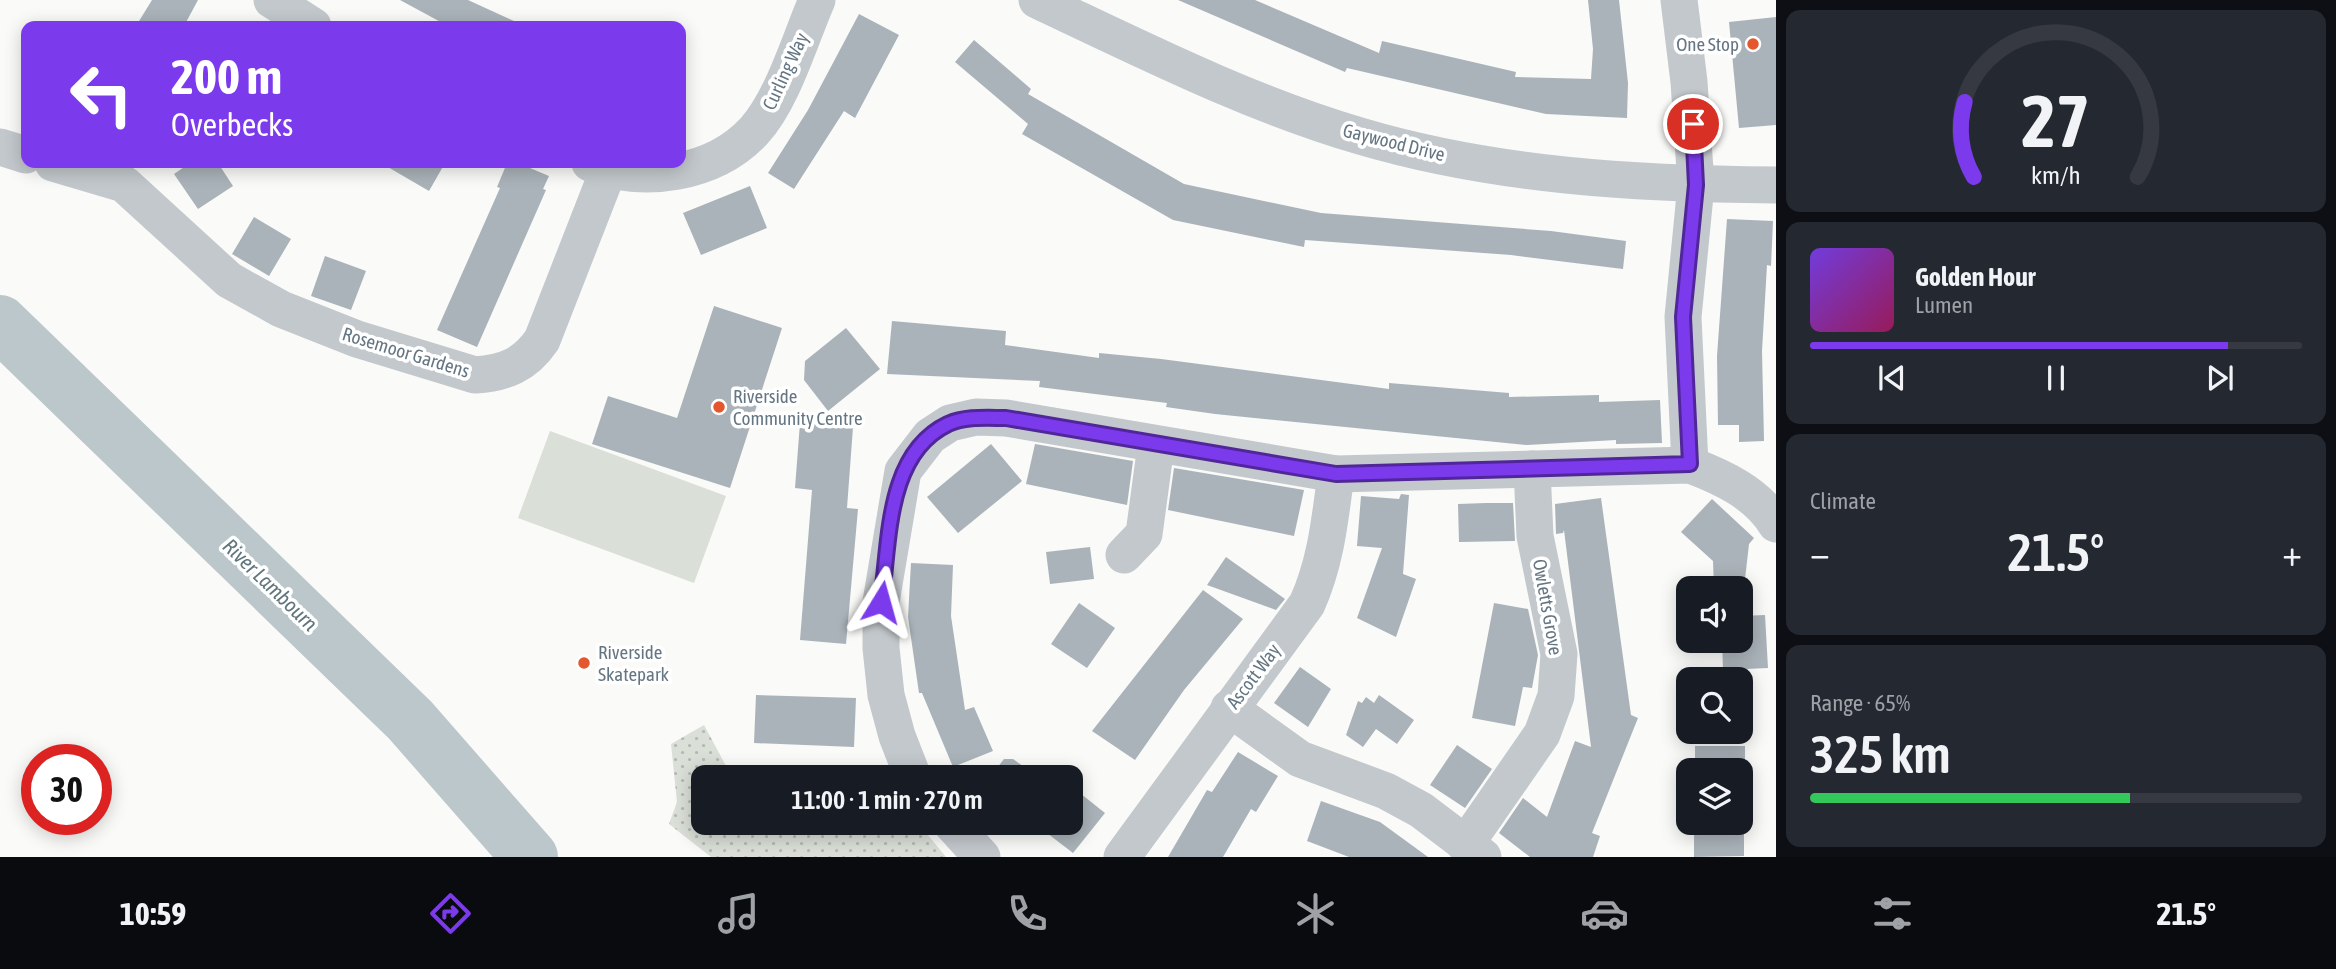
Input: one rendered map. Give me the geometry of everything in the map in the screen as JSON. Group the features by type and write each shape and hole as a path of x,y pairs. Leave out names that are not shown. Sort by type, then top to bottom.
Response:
{"street":[{"path":"272,0 305,21"},
{"name":"Curling Way","path":"604,168 648,176 689,168 724,155 754,130 778,92 817,0"},
{"name":"Gaywood Drive","path":"1037,0 1212,82 1361,136 1544,173 1696,185 1776,185"},
{"path":"1679,0 1689,82 1696,185 1683,317 1690,464"},
{"path":"0,147 21,153"},
{"name":"Rosemoor Gardens","path":"91,168 130,173 229,280 281,309 357,339 475,375 495,374 517,366 532,354 542,340 599,168"},
{"path":"908,765 886,695 881,602 903,471 914,453 930,436 950,423 976,417 1006,418 1336,474 1690,464 1733,483 1760,504 1776,524"},
{"path":"1125,555 1144,534 1156,444"},
{"name":"Owletts Grove","path":"1474,851 1542,734 1556,696 1559,654 1535,536 1532,469"},
{"name":"Ascott Way","path":"1122,857 1307,604 1319,577 1336,474"},
{"path":"1229,708 1300,759 1386,791 1421,810 1474,851"},
{"path":"962,835 982,857"}],"shaded area":[{"path":"550,431 726,496 694,583 518,518"},
{"path":"704,725 726,765 691,765 691,835 928,835 946,857 711,857 669,824 677,802 671,744"}],"building":[{"path":"152,0 198,0 187,21 139,21"},
{"path":"400,0 468,0 514,21 439,21"},
{"path":"1178,0 1255,0 1379,53 1382,41 1516,72 1515,77 1591,79 1593,49 1588,0 1619,0 1628,83 1627,118 1546,114 1347,68 1345,72"},
{"path":"859,14 899,35 855,118 844,111 794,189 768,173 808,110"},
{"path":"1776,17 1776,125 1739,128 1729,22"},
{"path":"974,40 1031,89 1028,94 1184,184 1321,213 1551,231 1626,241 1623,269 1511,255 1305,240 1304,247 1173,220 1022,134 1028,124 955,62"},
{"path":"183,168 221,168 233,186 198,209 174,174"},
{"path":"390,168 442,168 429,191"},
{"path":"505,168 530,168 549,176 543,189 546,190 477,347 437,330 500,188 497,187"},
{"path":"750,186 767,228 701,255 683,213"},
{"path":"254,217 291,239 269,276 232,254"},
{"path":"1727,219 1773,221 1771,266 1767,265 1762,351 1764,441 1739,442 1739,425 1718,425 1717,356"},
{"path":"325,256 366,271 351,310 311,296"},
{"name":"Riverside Community Centre","path":"714,306 782,328 730,488 592,444 608,396 677,418"},
{"path":"892,321 1006,331 1005,345 1099,358 1099,353 1161,359 1389,389 1389,383 1509,393 1509,397 1599,395 1599,402 1660,400 1662,443 1616,444 1616,440 1527,445 1215,414 1166,407 1167,403 1039,387 1040,381 887,374"},
{"path":"846,328 880,369 828,411 804,380 805,361"},
{"path":"800,423 853,427 847,508 858,509 846,644 800,640 812,490 795,488"},
{"path":"991,444 1022,481 958,533 927,497"},
{"path":"1035,444 1133,461 1127,505 1026,484"},
{"path":"1174,468 1304,490 1294,536 1168,510"},
{"path":"1401,494 1409,495 1403,574 1416,579 1396,637 1357,618 1382,548 1357,546 1361,496 1399,499"},
{"path":"1601,498 1631,715 1638,718 1592,833 1600,836 1593,857 1530,857 1499,833 1523,798 1547,817 1575,741 1591,747 1564,530 1563,533 1556,534 1555,504"},
{"path":"1712,499 1754,538 1749,544 1745,576 1714,576 1713,561 1681,532"},
{"path":"1513,503 1515,541 1459,542 1458,504"},
{"path":"1090,547 1094,579 1050,584 1046,552"},
{"path":"1226,557 1285,599 1276,610 1207,585"},
{"path":"911,563 953,565 951,616 965,710 974,707 993,751 952,765 922,693 919,693 908,617"},
{"path":"1203,590 1243,619 1184,690 1135,760 1092,731"},
{"path":"1079,603 1115,628 1087,668 1051,644"},
{"path":"1494,603 1528,609 1538,655 1532,688 1523,687 1515,726 1472,718"},
{"path":"1765,615 1768,668 1723,667 1722,653 1753,653 1753,616"},
{"path":"1300,667 1331,689 1308,727 1274,703"},
{"path":"756,695 856,698 854,747 754,743"},
{"path":"1379,695 1414,720 1397,744 1376,729 1363,747 1346,735 1358,701 1362,703 1366,697 1374,703"},
{"path":"1457,745 1492,769 1465,808 1430,785"},
{"path":"1695,746 1745,746 1745,758 1695,758"},
{"path":"1238,752 1278,776 1256,812 1251,809 1223,857 1168,857 1207,790 1212,792"},
{"path":"1004,759 1013,759 1021,765 999,765"},
{"path":"1083,796 1105,813 1073,853 1050,835 1083,835"},
{"path":"1321,801 1380,822 1428,857 1349,857 1307,841"},
{"path":"1694,835 1744,835 1744,856 1694,857"}],"waterway":[{"name":"River Lambourn","path":"0,323 410,720 530,857"}],"place":[{"name":"One Stop","path":"1753,44"},
{"name":"Riverside Community Centre","path":"719,407"},
{"name":"Riverside Skatepark","path":"584,663"}],"route":[{"path":"881,602 903,471 914,453 930,436 950,423 976,417 1006,418 1336,474 1690,464 1683,317 1696,185 1693,124"}]}
